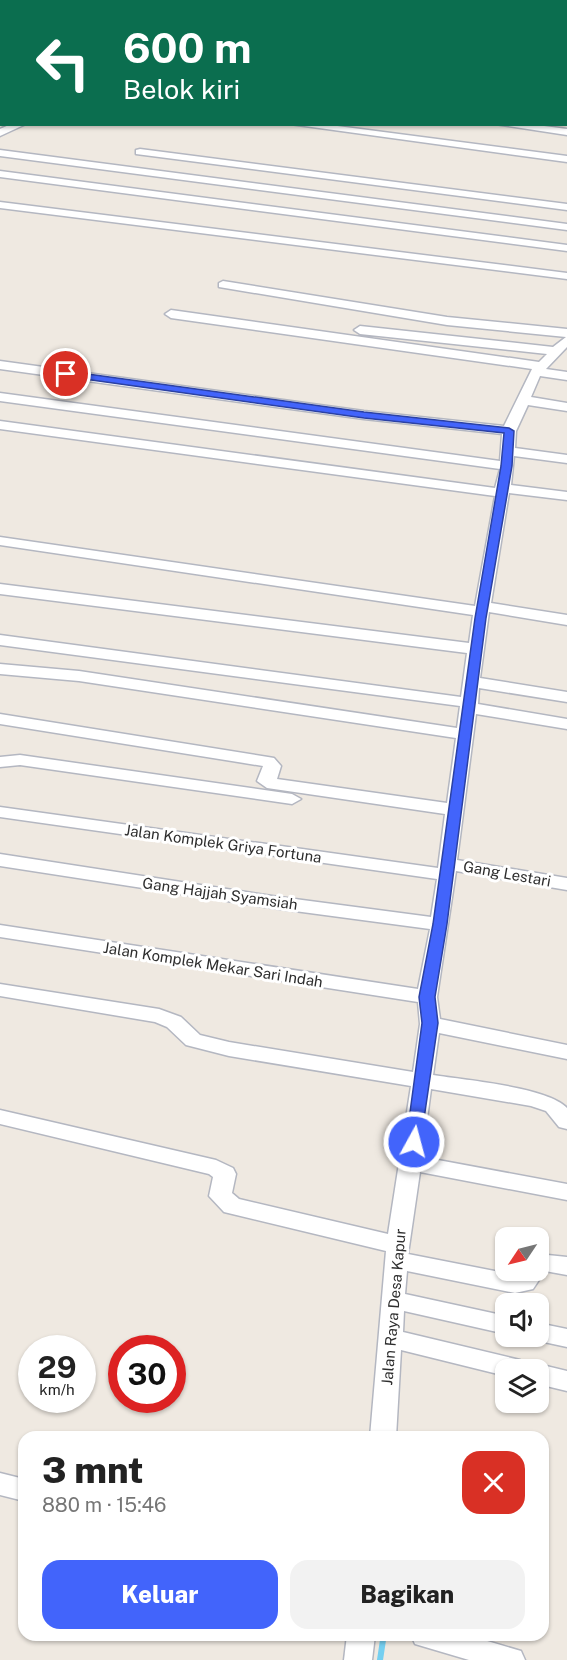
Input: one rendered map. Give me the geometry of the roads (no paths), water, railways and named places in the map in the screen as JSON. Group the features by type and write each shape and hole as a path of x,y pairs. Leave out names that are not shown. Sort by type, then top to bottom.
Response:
{"street":[{"path":"0,133 16,126"},
{"path":"311,126 567,159"},
{"path":"517,126 567,132"},
{"path":"140,152 567,207"},
{"path":"0,153 567,227"},
{"path":"0,174 567,248"},
{"path":"186,202 556,249 546,265"},
{"path":"0,205 546,265 567,276"},
{"path":"223,285 447,321 567,333"},
{"path":"171,314 539,369 567,376"},
{"path":"360,330 418,339 562,346"},
{"name":"Jalan Raya Desa Kapur","path":"383,1431 397,1252 430,1023 427,997 440,924 509,431 522,400 539,369 562,346"},
{"path":"0,365 353,414 509,431"},
{"path":"0,397 507,458 567,459"},
{"path":"522,400 567,407"},
{"path":"0,425 502,491 567,496"},
{"path":"0,541 567,620"},
{"path":"0,588 477,650"},
{"path":"0,640 471,705 567,724"},
{"path":"0,669 79,676 466,734"},
{"path":"474,682 567,697"},
{"path":"0,719 268,762 272,766 266,781 273,784 454,815"},
{"path":"0,762 20,760 454,815"},
{"name":"Jalan Komplek Griya Fortuna","path":"0,812 447,869"},
{"name":"Gang Hajjah Syamsiah","path":"0,860 272,903 440,924"},
{"name":"Gang Lestari","path":"447,869 567,884"},
{"name":"Jalan Komplek Mekar Sari Indah","path":"0,931 427,997"},
{"path":"0,990 159,1016 174,1022 193,1040 229,1049 534,1099 552,1106 567,1122"},
{"path":"430,1023 567,1052"},
{"path":"0,1117 216,1168 225,1174 220,1196 232,1206 495,1279"},
{"path":"411,1162 567,1192"},
{"path":"549,1262 567,1266"},
{"path":"504,1281 515,1284 526,1281"},
{"path":"394,1300 495,1323"},
{"path":"549,1334 567,1338"},
{"path":"390,1338 495,1364"},
{"path":"549,1377 567,1381"},
{"path":"0,1484 18,1488"},
{"path":"358,1660 360,1641"},
{"path":"446,1641 511,1660"}],"waterway":[{"path":"380,1660 383,1641"}]}
